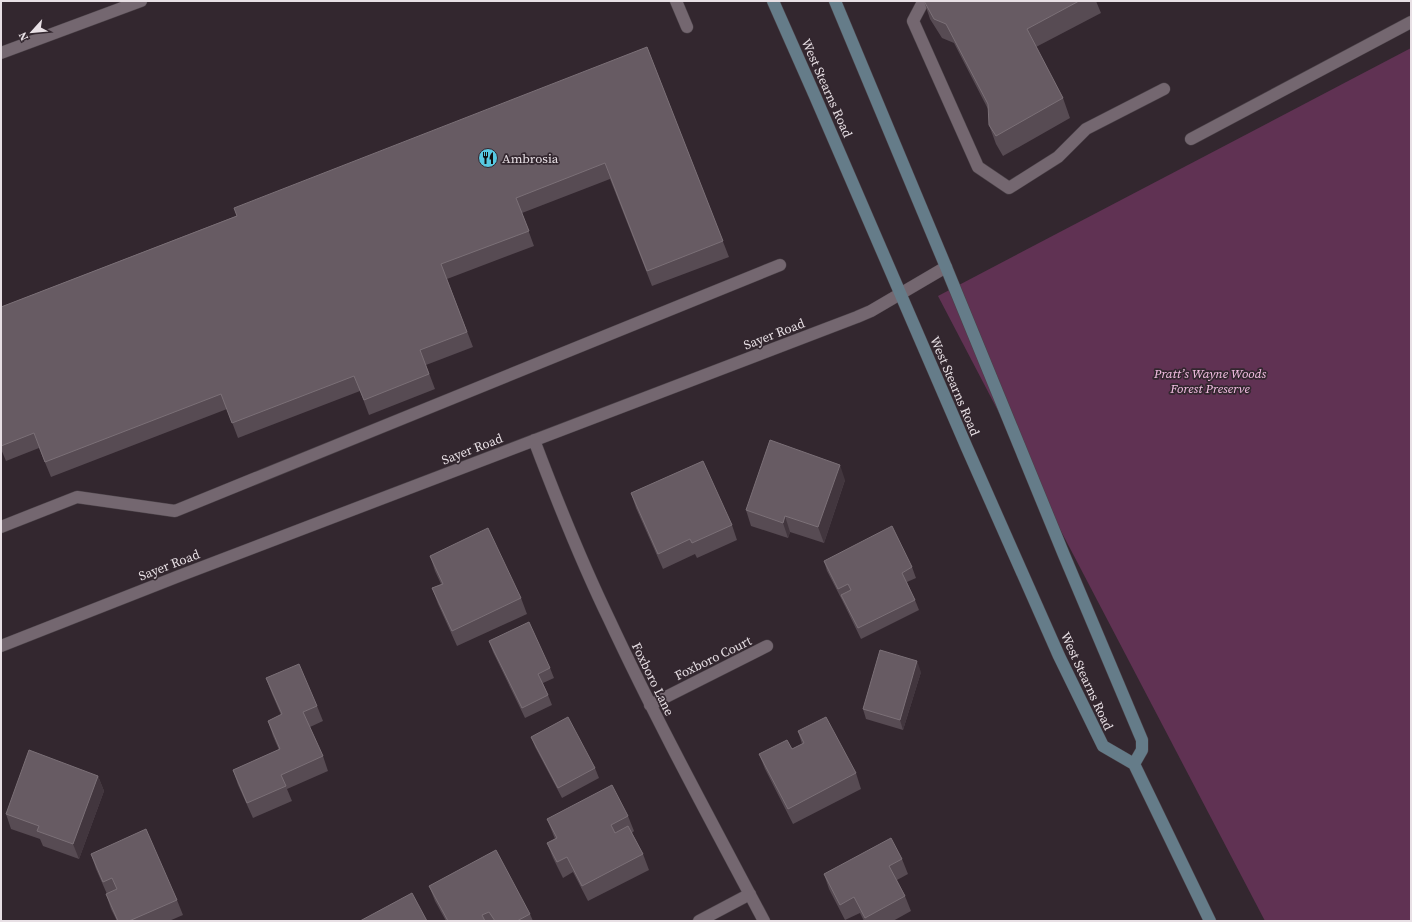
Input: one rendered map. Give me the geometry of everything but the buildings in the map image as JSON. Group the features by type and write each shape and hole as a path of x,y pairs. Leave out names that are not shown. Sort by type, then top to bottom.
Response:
{"main road":[{"name":"West Stearns Road","path":"773,1 970,455 1050,635 1103,746 1134,764 1142,750 1142,740 835,1"},
{"path":"1134,764 1210,921"}],"street":[{"path":"1,53 140,1"},
{"path":"676,1 687,27"},
{"path":"924,1 922,2 913,21 978,167 1010,188 1058,157 1086,129 1164,89"},
{"path":"1191,139 1411,22"},
{"path":"1,527 77,497 175,511 780,265"},
{"name":"Sayer Road","path":"1,646 179,576 857,317 871,311 946,267"},
{"name":"Foxboro Lane","path":"534,440 593,585 650,705 764,921"},
{"name":"Foxboro Court","path":"650,705 767,646"},
{"path":"699,921 750,894"}],"green space":[{"name":"Pratt’s Wayne Woods Forest Preserve","path":"1411,48 1411,921 1265,921 938,296"}],"place":[{"name":"Ambrosia","path":"488,158"}]}
